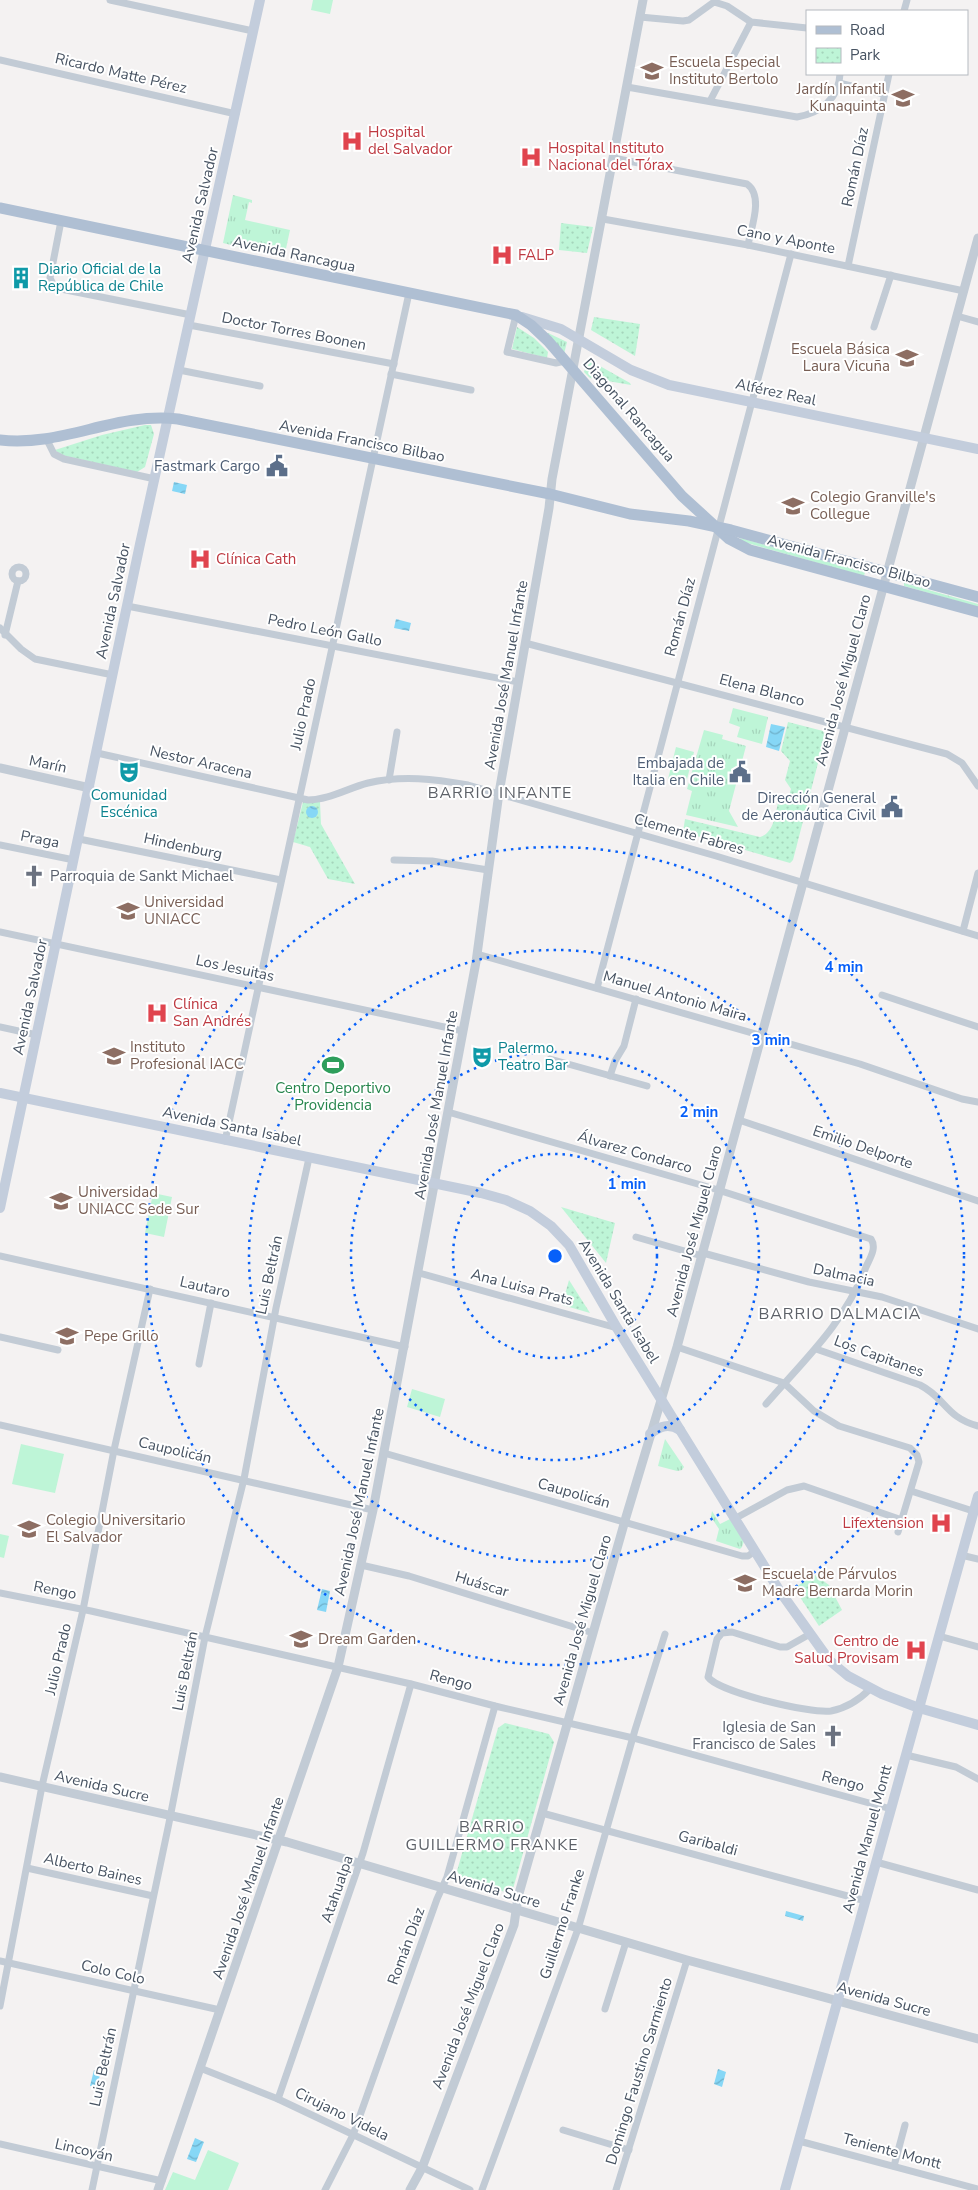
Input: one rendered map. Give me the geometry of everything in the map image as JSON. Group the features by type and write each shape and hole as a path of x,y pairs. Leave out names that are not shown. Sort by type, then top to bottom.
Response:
{"main road":[{"name":"Avenida Salvador","path":"0,1208 127,606 260,0"},
{"name":"Avenida Rancagua","path":"0,208 516,315 546,323 579,338"},
{"name":"Diagonal Rancagua","path":"516,315 540,332 682,496 718,527"},
{"name":"Alférez Real","path":"579,338 645,377 669,385 978,449"},
{"name":"Avenida Francisco Bilbao","path":"0,440 18,442 47,440 133,419 168,418 550,494 630,514 718,527 978,597"},
{"name":"Avenida Francisco Bilbao","path":"718,527 729,539 741,546 978,612"},
{"name":"Avenida Santa Isabel","path":"0,1093 436,1184 506,1200 530,1211 551,1226 576,1255 617,1328 736,1518 755,1552 828,1660 848,1676 870,1689 919,1708 978,1724"},
{"path":"650,1434 664,1426 672,1426 680,1430"},
{"name":"Avenida Manuel Montt","path":"785,2190 978,1496"}],"street":[{"path":"110,0 253,31"},
{"name":"Avenida José Manuel Infante","path":"160,2185 338,1667 361,1565 436,1184 477,954 499,793 550,494 569,365 579,338 643,0"},
{"path":"640,17 689,20 714,2 727,6 751,22 806,28"},
{"path":"710,101 751,22"},
{"name":"Ricardo Matte Pérez","path":"0,60 236,114"},
{"path":"627,87 789,116 804,116 821,109 827,104 839,82 840,75"},
{"name":"Román Díaz","path":"848,266 889,75"},
{"path":"839,82 884,94"},
{"path":"614,158 747,184 755,192 756,200 748,245"},
{"name":"Cano y Aponte","path":"603,219 748,245 964,290"},
{"name":"Doctor Torres Boonen","path":"61,221 50,278 53,284 61,289 190,320 394,364"},
{"name":"Avenida José Miguel Claro","path":"410,2190 422,2168 514,1925 516,1910 567,1722 677,1347 978,238"},
{"name":"Román Díaz","path":"597,988 791,254"},
{"path":"874,328 891,275"},
{"name":"Julio Prado","path":"225,1141 409,293"},
{"path":"516,315 507,352 569,365"},
{"path":"957,316 978,322"},
{"path":"179,370 260,386"},
{"path":"391,374 472,390"},
{"path":"47,440 54,454 64,459 155,479"},
{"path":"6,635 18,581"},
{"name":"Pedro León Gallo","path":"127,606 518,682"},
{"path":"0,628 35,659 113,675"},
{"name":"Elena Blanco","path":"525,643 845,726 952,756 962,763 978,786"},
{"path":"389,780 397,732"},
{"name":"Nestor Aracena","path":"97,753 299,798"},
{"name":"Marín","path":"0,768 90,788"},
{"name":"Clemente Fabres","path":"299,798 318,800 367,783 389,780 442,780 499,793 803,882 978,936"},
{"name":"Hindenburg","path":"79,839 282,880"},
{"name":"Praga","path":"0,845 74,860"},
{"path":"394,860 432,861 488,870"},
{"path":"963,931 978,873"},
{"name":"Los Jesuitas","path":"0,932 463,1031"},
{"name":"Manuel Antonio Maira","path":"477,954 876,1068 962,1099 978,1102"},
{"path":"882,995 978,1027"},
{"path":"610,1076 615,1061 624,1046 636,999"},
{"path":"0,1027 37,1035"},
{"path":"550,1059 647,1086"},
{"name":"Álvarez Condarco","path":"448,1112 720,1190 871,1239 873,1251 856,1292"},
{"name":"Emilio Delporte","path":"739,1120 978,1200"},
{"name":"Luis Beltrán","path":"92,2190 170,1816 205,1637 244,1480 274,1317 309,1158"},
{"name":"Dalmacia","path":"636,1237 809,1282 899,1302 978,1329"},
{"name":"Lautaro","path":"0,1256 405,1347"},
{"name":"Ana Luisa Prats","path":"418,1273 617,1328"},
{"name":"Julio Prado","path":"0,2006 42,1786 83,1610 114,1450 150,1289"},
{"path":"766,1404 844,1314 856,1292"},
{"path":"199,1364 212,1303"},
{"path":"0,1337 58,1350"},
{"path":"677,1347 784,1383 828,1421 910,1448 917,1455 919,1462 898,1532"},
{"name":"Los Capitanes","path":"816,1348 920,1385 932,1392 957,1418 978,1426"},
{"name":"Caupolicán","path":"0,1425 373,1510"},
{"name":"Caupolicán","path":"384,1453 742,1556 748,1556 755,1552"},
{"path":"736,1518 787,1490 804,1486 902,1520"},
{"path":"911,1491 973,1512"},
{"path":"961,1555 978,1559"},
{"name":"Huáscar","path":"361,1565 409,1576 593,1633"},
{"name":"Rengo","path":"0,1593 411,1684 495,1706 633,1738 891,1809"},
{"path":"810,1634 788,1646 780,1647 732,1632 722,1633 717,1639 708,1677 720,1686 799,1709 822,1712 842,1708 860,1700 870,1689"},
{"name":"Guillermo Franke","path":"482,2190 578,1929 665,1634"},
{"path":"938,1636 978,1646"},
{"name":"Atahualpa","path":"278,2099 360,1864 411,1684"},
{"name":"Román Díaz","path":"325,2190 353,2135 448,1873 495,1706"},
{"path":"906,1755 956,1767 978,1779"},
{"name":"Avenida Sucre","path":"0,1777 280,1840 687,1960 978,2038"},
{"name":"Garibaldi","path":"542,1813 866,1901"},
{"path":"876,1862 978,1890"},
{"name":"Alberto Baines","path":"27,1868 153,1896"},
{"path":"605,2009 626,1942"},
{"name":"Domingo Faustino Sarmiento","path":"616,2190 687,1960"},
{"name":"Colo Colo","path":"0,1961 220,2010"},
{"name":"Cirujano Videla","path":"200,2068 278,2099 470,2190"},
{"path":"894,2166 905,2126"},
{"path":"563,2130 629,2150"},
{"name":"Teniente Montt","path":"799,2140 978,2189"},
{"name":"Lincoyán","path":"0,2144 97,2167 160,2185"}],"green space":[{"path":"313,0 333,0 330,14 311,10"},
{"path":"233,195 252,200 252,203 249,202 245,220 290,230 284,258 223,243"},
{"path":"561,223 593,227 587,253 559,250"},
{"path":"594,317 640,324 635,356 591,330"},
{"path":"517,327 534,338 548,352 547,358 512,349"},
{"path":"547,334 567,342 564,354"},
{"path":"591,361 631,385 590,378 584,372 587,363"},
{"path":"151,425 154,434 145,467 137,472 61,455 55,450 102,435"},
{"path":"740,538 865,572 864,576 740,541"},
{"path":"904,583 978,604 978,607 904,586"},
{"path":"733,708 768,717 762,744 737,737 740,727 729,723"},
{"path":"788,722 823,731 825,736 793,860 790,863 683,832 685,819 760,837 768,832 773,823 778,803 788,799 791,789 785,780 790,761 781,751"},
{"path":"704,730 723,735 722,739 746,746 729,811 738,827 686,815 692,791 687,789"},
{"path":"676,747 694,752 686,783 668,779"},
{"path":"303,802 320,802 321,824 355,884 328,879 310,847 293,842"},
{"path":"153,1193 172,1197 164,1237 145,1233"},
{"path":"561,1207 615,1223 606,1263"},
{"path":"569,1280 590,1313 562,1305"},
{"path":"412,1389 445,1399 440,1417 407,1407"},
{"path":"665,1439 684,1467 682,1470 677,1471 658,1466"},
{"path":"21,1444 64,1454 55,1493 12,1484"},
{"path":"712,1511 720,1524 730,1519 744,1541 740,1549 716,1541 719,1529 711,1517"},
{"path":"0,1534 9,1536 4,1558 0,1557"},
{"path":"815,1575 829,1585 842,1610 819,1626 794,1588"},
{"path":"505,1723 549,1734 554,1742 513,1889 505,1892 462,1879 457,1871 498,1728"},
{"path":"208,2150 239,2163 228,2190 165,2190 173,2172 195,2180"}],"water":[{"path":"174,482 187,485 185,494 172,491"},
{"path":"396,619 411,623 409,631 394,628"},
{"path":"771,724 785,727 779,751 766,747"},
{"path":"312,806 318,812 312,818 306,812"},
{"path":"322,1589 330,1591 326,1612 317,1610"},
{"path":"786,1911 804,1916 803,1921 785,1916"},
{"path":"718,2069 726,2072 722,2087 714,2084"},
{"path":"94,2070 101,2071 97,2087 90,2086"},
{"path":"195,2138 204,2142 196,2162 187,2159"}],"place":[{"name":"Escuela Especial Instituto Bertolo","path":"652,71"},
{"name":"Jardín Infantil Kunaquinta","path":"903,98"},
{"name":"Hospital del Salvador","path":"352,141"},
{"name":"Hospital Instituto Nacional del Tórax","path":"531,157"},
{"name":"FALP","path":"502,255"},
{"name":"Diario Oficial de la República de Chile","path":"21,278"},
{"name":"Escuela Básica Laura Vicuña","path":"907,358"},
{"name":"Fastmark Cargo","path":"277,466"},
{"name":"Colegio Granville's Collegue","path":"793,506"},
{"name":"Clínica Cath","path":"200,559"},
{"name":"Comunidad Escénica","path":"129,772"},
{"name":"Embajada de Italia en Chile","path":"740,772"},
{"name":"Dirección General de Aeronáutica Civil","path":"892,807"},
{"name":"Parroquia de Sankt Michael","path":"34,876"},
{"name":"Universidad UNIACC","path":"128,911"},
{"name":"Clínica San Andrés","path":"157,1013"},
{"name":"Instituto Profesional IACC","path":"114,1056"},
{"name":"Palermo Teatro Bar","path":"482,1057"},
{"name":"Centro Deportivo Providencia","path":"333,1065"},
{"name":"Universidad UNIACC Sede Sur","path":"61,1201"},
{"name":"Pepe Grillo","path":"67,1336"},
{"name":"Lifextension","path":"941,1523"},
{"name":"Colegio Universitario El Salvador","path":"29,1529"},
{"name":"Escuela de Párvulos Madre Bernarda Morin","path":"745,1583"},
{"name":"Dream Garden","path":"301,1639"},
{"name":"Centro de Salud Provisam","path":"916,1650"},
{"name":"Iglesia de San Francisco de Sales","path":"833,1736"}],"district":[{"name":"BARRIO INFANTE","path":"500,793"},
{"name":"BARRIO DALMACIA","path":"840,1314"},
{"name":"BARRIO GUILLERMO FRANKE","path":"492,1836"}]}
